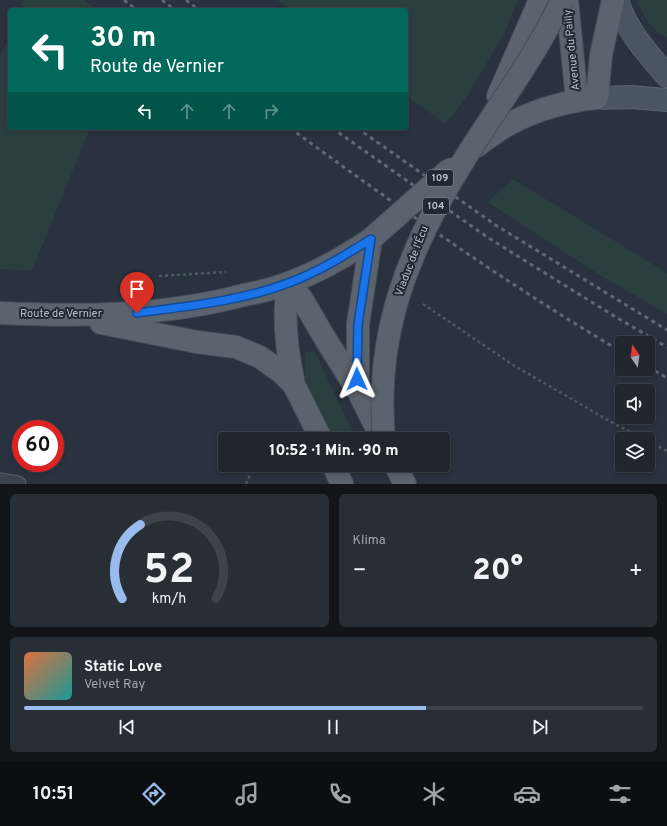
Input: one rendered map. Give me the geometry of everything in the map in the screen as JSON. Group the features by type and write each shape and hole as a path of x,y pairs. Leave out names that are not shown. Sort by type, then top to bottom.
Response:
{"main road":[{"path":"475,147 540,0"},
{"name":"Viaduc de l'Écu","path":"383,432 382,398 386,355 396,303 411,258 436,206 464,159 544,36 562,0"},
{"name":"Avenue du Pailly","path":"567,0 587,99"},
{"name":"Avenue du Pailly","path":"587,99 601,55 613,0"},
{"path":"617,0 624,18 638,42 667,76"},
{"name":"109","path":"371,239 475,147 510,123 534,112 587,99 631,96 667,100"},
{"name":"104","path":"358,391 358,324 371,239"},
{"name":"Route de Vernier","path":"0,313 58,315 137,313 196,306 231,299 289,283 340,259 371,239"},
{"path":"289,283 286,305 288,354 294,385 318,432"},
{"name":"104","path":"289,283 302,299 358,391 379,432"},
{"path":"58,315 197,342 236,348 253,353 272,365 294,385"},
{"path":"336,472 342,484"},
{"path":"387,472 390,484"},
{"path":"398,472 404,484"}],"lane":[{"path":"0,481 18,484"}],"path":[{"path":"418,301 513,365 630,432"},
{"path":"655,445 667,451"},
{"path":"246,484 251,472"}],"shaded area":[{"path":"24,0 84,0 94,8 21,8"},
{"path":"277,0 518,0 505,32 466,98 445,124 408,96 408,8 288,8"},
{"path":"637,0 667,0 667,37 652,27 645,17"},
{"path":"8,39 8,130 89,130 32,271 0,269 0,57"},
{"path":"513,179 667,273 667,314 600,275 487,202"},
{"path":"314,350 353,432 327,432 313,404 305,376 305,353"}],"railway":[{"path":"124,0 134,8"},
{"path":"162,0 172,8"},
{"path":"186,0 196,8"},
{"path":"293,130 453,244 615,348"},
{"path":"335,130 487,237 667,347"},
{"path":"360,130 497,226 667,330"},
{"path":"655,371 667,378"}],"route":[{"path":"137,313 219,302 289,283 345,256 371,239 358,324 357,379"}]}
